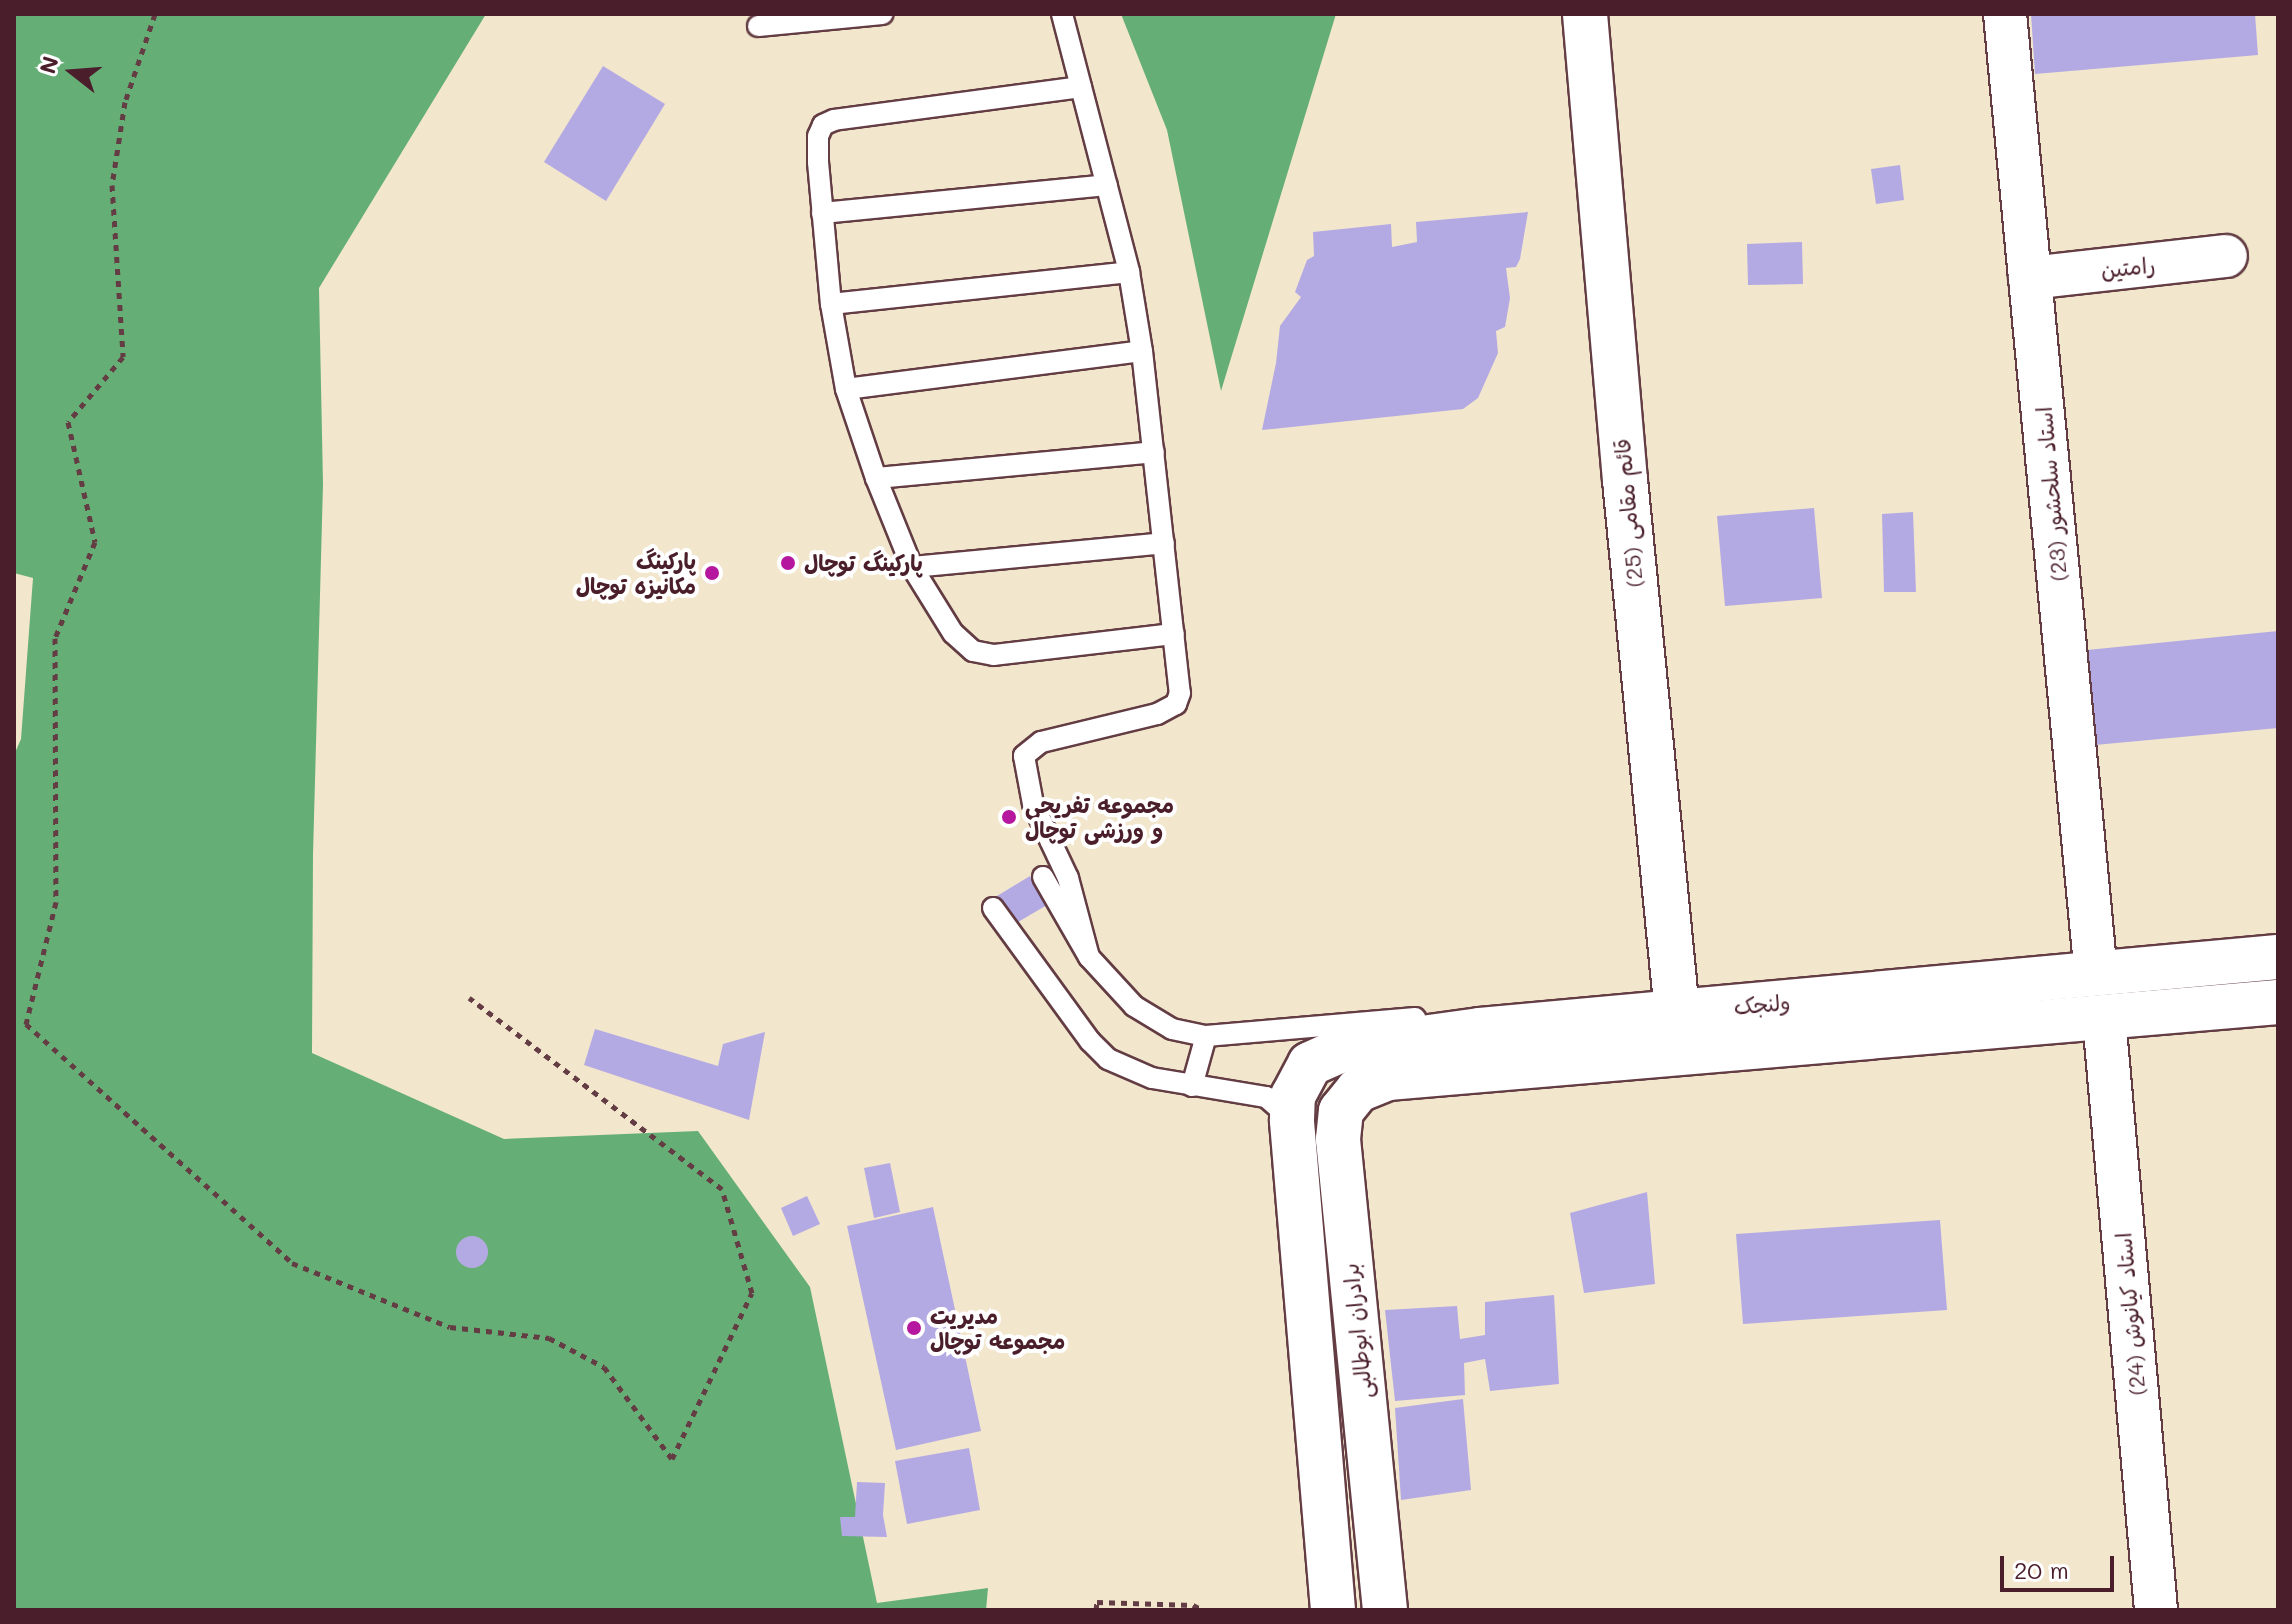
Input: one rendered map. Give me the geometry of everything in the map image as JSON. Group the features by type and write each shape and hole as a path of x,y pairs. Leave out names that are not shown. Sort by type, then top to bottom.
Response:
{"main road":[{"name":"قائم مقامی (25)","path":"1585,14 1665,1013"},
{"name":"ولنجک","path":"1292,1120 1293,1096 1310,1064 1343,1049 1480,1030 2278,957"},
{"name":"ولنجک","path":"1388,1078 2278,1002"},
{"name":"برادران ابوطالبی","path":"1385,1610 1338,1139 1341,1111 1358,1090 1388,1078"},
{"name":"برادران ابوطالبی","path":"1292,1120 1333,1610"}],"street":[{"name":"استاد سلحشور (23)","path":"2005,14 2096,974"},
{"name":"رامتین","path":"2030,278 2226,256"},
{"name":"استاد کیانوش (24)","path":"2104,1018 2156,1610"}],"lane":[{"path":"758,26 882,14"},
{"path":"1062,14 1129,272 1142,351 1180,693 1176,704 1157,714 1041,742 1024,756 1033,804 1068,878 1089,957"},
{"path":"1081,87 834,120 823,125 818,136 831,304 846,389 876,478 912,567 953,633 973,651 994,655 1174,634"},
{"path":"822,213 1107,185"},
{"path":"831,304 1129,272"},
{"path":"846,389 1142,351"},
{"path":"876,478 1154,452"},
{"path":"912,567 1164,543"},
{"path":"1043,877 1089,957 1134,1006 1172,1029 1206,1036 1625,997 1665,1013"},
{"path":"993,908 1090,1041 1108,1059 1152,1078 1266,1097 1292,1120"},
{"path":"1192,1086 1206,1036"}],"path":[{"path":"155,14 125,102 112,185 123,357 68,422 95,542 55,638 56,902 26,1024 292,1263 450,1327 549,1338 604,1367 672,1459 752,1293 722,1189 469,998"},
{"path":"1096,1610 1097,1602 1193,1605 1203,1610"}],"green space":[{"path":"14,14 486,14 319,288 323,484 313,855 312,1053 504,1139 698,1131 810,1287 877,1603 988,1588 986,1610 14,1610 14,755 21,739 33,578 14,573"},
{"path":"1121,14 1336,14 1221,391 1167,130"}],"building":[{"path":"2031,14 2255,14 2258,55 2035,74"},
{"path":"603,66 665,104 606,201 544,162"},
{"path":"1900,165 1904,200 1876,204 1871,169"},
{"path":"1528,212 1520,259 1516,267 1506,268 1510,298 1505,327 1496,331 1498,353 1478,398 1463,409 1262,430 1280,326 1301,297 1295,292 1307,260 1314,256 1313,232 1391,224 1392,247 1417,242 1416,222"},
{"path":"1802,242 1803,284 1748,285 1747,244"},
{"path":"1814,508 1822,598 1725,606 1717,516"},
{"path":"1913,512 1916,592 1884,592 1882,514"},
{"path":"2278,631 2278,728 2095,745 2087,650"},
{"path":"1030,876 1047,905 1013,925 997,896"},
{"path":"595,1029 718,1066 723,1044 765,1032 749,1120 584,1065"},
{"path":"890,1163 900,1212 874,1218 864,1168"},
{"path":"1647,1192 1655,1284 1584,1293 1570,1213"},
{"path":"807,1196 820,1224 793,1236 781,1208"},
{"name":"مدیریت مجموعه توچال","path":"933,1207 981,1431 896,1450 847,1226"},
{"path":"1940,1220 1947,1310 1743,1324 1736,1234"},
{"path":"472,1236 484,1240 488,1252 484,1264 472,1268 460,1264 456,1252 460,1240"},
{"path":"1554,1295 1559,1384 1490,1391 1485,1359 1464,1363 1465,1395 1395,1401 1385,1310 1457,1306 1460,1339 1485,1335 1485,1302"},
{"path":"1463,1399 1471,1490 1401,1500 1395,1408"},
{"path":"969,1448 980,1510 907,1524 895,1461"},
{"path":"857,1482 885,1483 883,1515 887,1537 842,1536 840,1517 855,1517"}],"place":[{"name":"پارکینگ توچال","path":"788,563"},
{"name":"پارکینگ مکانیزه توچال","path":"712,573"},
{"name":"مجموعه تفریحی و ورزشی توچال","path":"1009,817"},
{"name":"مدیریت مجموعه توچال","path":"914,1328"}]}
